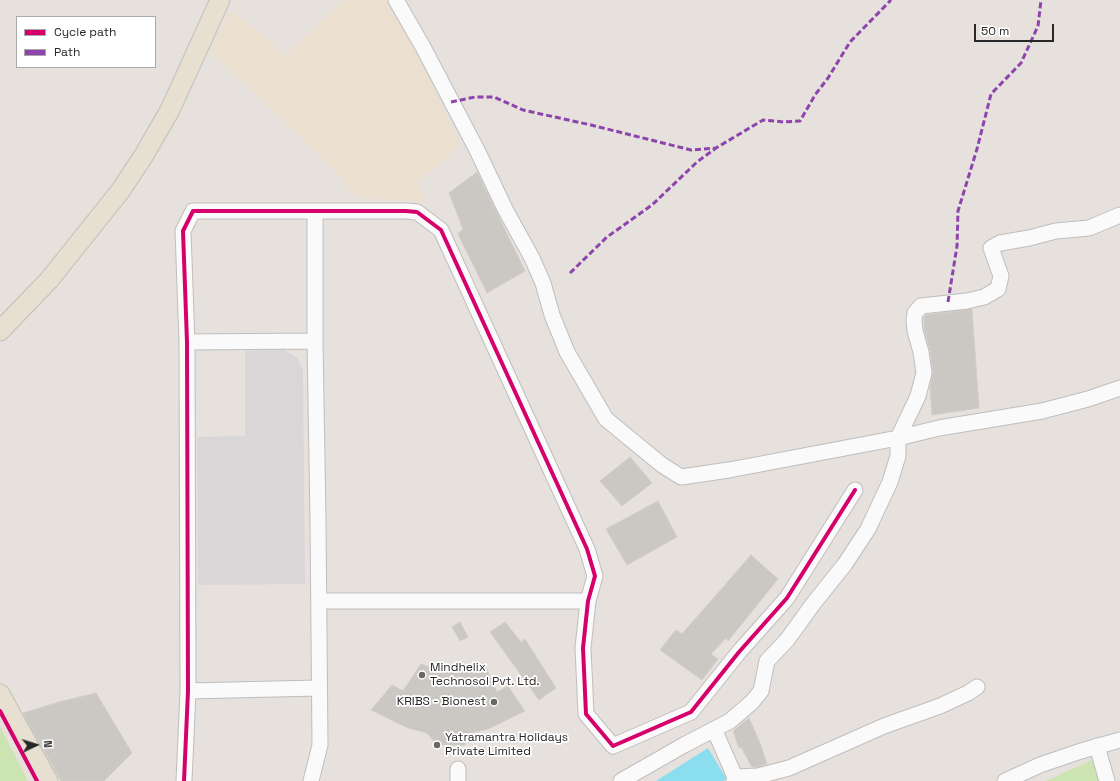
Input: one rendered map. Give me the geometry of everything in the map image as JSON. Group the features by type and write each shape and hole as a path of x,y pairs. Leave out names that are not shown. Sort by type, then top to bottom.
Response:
{"main road":[{"path":"0,331 49,280 121,190 137,167 170,110 220,0"},
{"path":"0,694 48,781"},
{"path":"0,711 37,781"}],"street":[{"path":"396,0 423,47 477,150 505,209 532,258 543,283 552,315 567,352 606,419 662,465 681,477 729,470 898,438 939,428 1042,411 1088,399 1120,388"},
{"path":"184,781 188,691 186,342 183,231 193,211 417,212 441,230 587,549 594,576 588,601 583,648 586,714 613,746 691,712 739,652 787,598 856,490"},
{"path":"312,781 320,744 315,341 315,211"},
{"path":"621,781 730,721 752,702 761,691 767,661 787,640 845,564 864,535 890,482 898,456 898,438 918,396 924,373 921,352 915,331 915,313 922,306 984,297 998,289 1001,276 991,248 1000,243 1056,231 1089,228 1120,215"},
{"path":"186,342 315,341"},
{"path":"319,601 588,601"},
{"path":"714,730 735,779 758,776 789,768 884,726 940,706 968,693 977,687"},
{"path":"188,691 319,688"},
{"path":"1004,781 1040,765 1120,740"},
{"path":"1097,746 1107,781"}],"shaded area":[{"path":"344,0 388,0 431,80 460,146 417,183 427,202 356,198 334,170 209,50 231,10 286,55"},
{"path":"285,350 297,358 303,369 305,584 198,585 197,437 245,436 245,351"}],"green space":[{"path":"0,726 28,781 0,781"},
{"path":"1094,759 1100,781 1046,781"}],"water":[{"path":"708,748 726,778 724,781 656,781"}],"building":[{"path":"477,172 525,271 487,293 458,234 463,229 449,193"},
{"path":"972,309 979,408 932,415 930,387 933,372 930,350 924,329 924,317 926,315"},
{"path":"630,457 652,483 622,506 600,481"},
{"path":"658,501 677,537 627,565 606,529"},
{"path":"751,555 778,579 728,641 726,638 711,654 718,659 702,680 660,650 676,630 682,634"},
{"path":"460,622 468,637 460,641 452,627"},
{"path":"505,622 521,642 525,639 556,688 539,700 490,632"},
{"name":"KRIBS - Bionest","path":"484,663 497,692 508,686 525,711 488,729 466,734 465,745 437,745 427,733 408,728 371,710 392,685 403,691 421,664 434,669 451,672 468,670"},
{"path":"96,693 132,753 104,781 61,781 23,713"},
{"path":"749,718 767,764 757,767 752,767 741,747 739,748 733,731"}],"marked path":[{"path":"451,102 475,97 494,97 523,110 691,150 716,148 763,120 784,122 800,121 815,95 828,78 850,42 891,0"},
{"path":"948,302 957,246 958,211 977,149 991,94 1021,63 1038,26 1041,0"},
{"path":"570,273 607,237 652,205 697,162 716,148"}],"cycle path":[{"path":"184,781 188,691 187,342 183,231 193,211 406,211 417,212 441,230 587,549 595,576 588,601 583,648 586,714 613,746 691,712 739,652 787,598 855,490"},
{"path":"0,711 37,781"}],"place":[{"name":"Mindhelix Technosol Pvt. Ltd.","path":"422,675"},
{"name":"KRIBS - Bionest","path":"494,702"},
{"name":"Yatramantra Holidays Private Limited","path":"437,745"}]}
